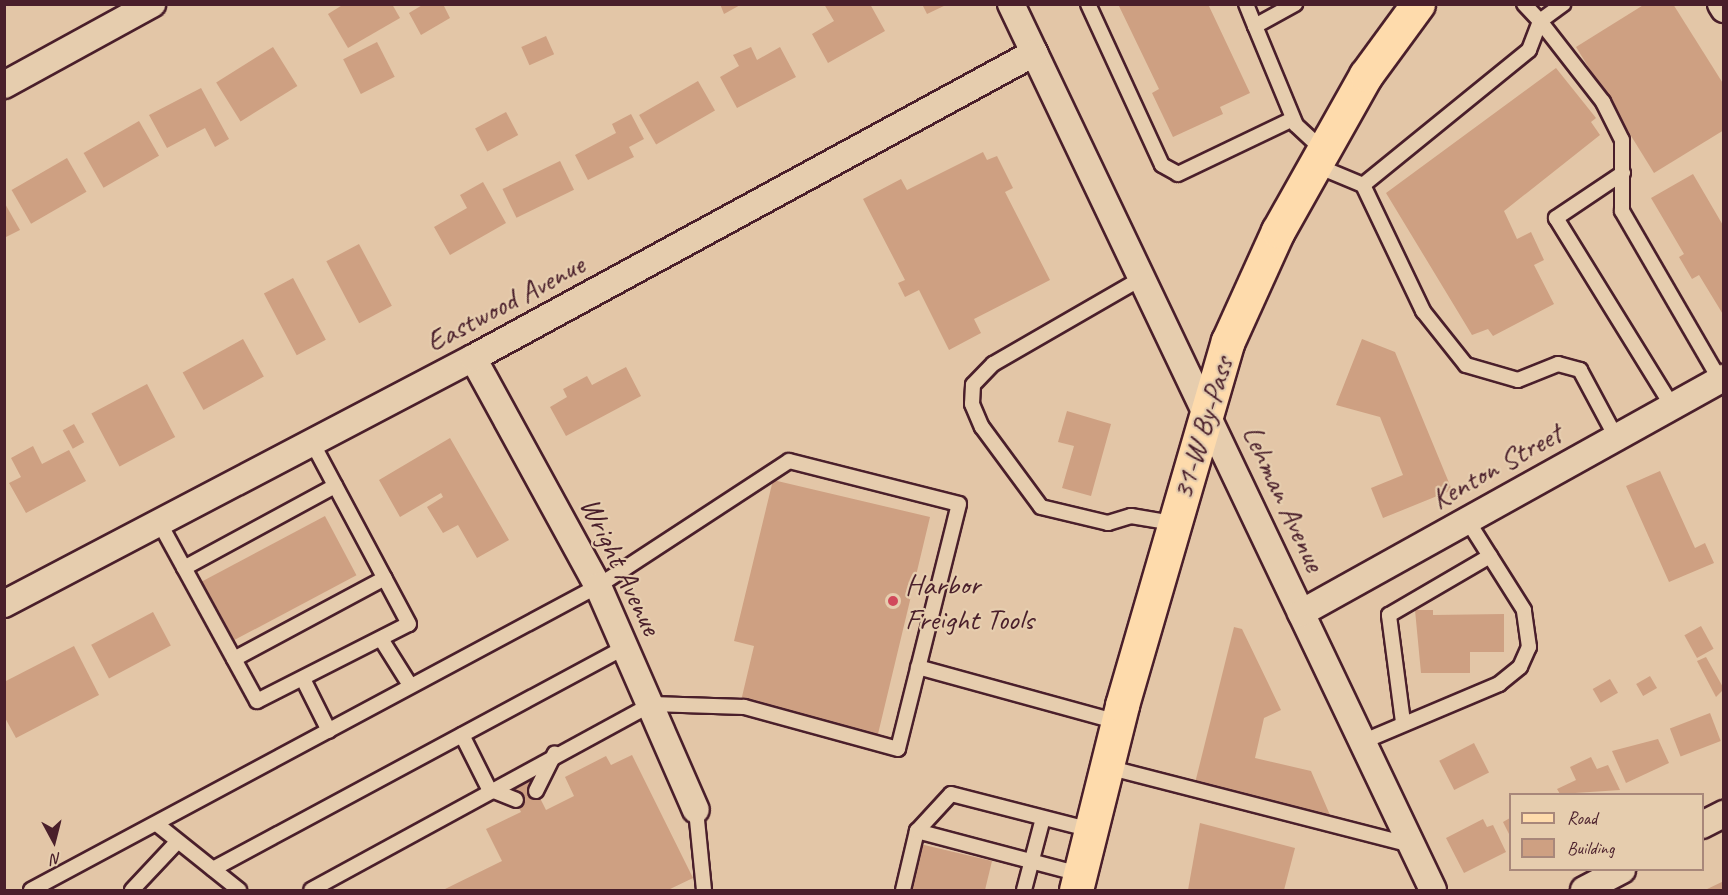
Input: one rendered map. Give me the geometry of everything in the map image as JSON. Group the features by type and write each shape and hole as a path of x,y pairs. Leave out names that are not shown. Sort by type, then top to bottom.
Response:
{"main road":[{"name":"31-W By-Pass","path":"1078,882 1118,722 1173,523 1205,409 1228,341 1278,231 1366,75 1412,7"}],"street":[{"path":"4,85 152,4"},
{"path":"1721,4 1724,9"},
{"name":"Lehman Avenue","path":"1019,7 1034,53 1433,891"},
{"name":"Eastwood Avenue","path":"4,604 473,358 1034,53"},
{"name":"Wright Avenue","path":"473,358 598,586 652,704 696,810"},
{"name":"Kenton Street","path":"1301,613 1722,379"},
{"path":"1704,824 1724,814"},
{"path":"1584,891 1620,871"}],"lane":[{"path":"1088,4 1162,165 1178,174 1293,119"},
{"path":"1246,4 1293,119 1319,158 1363,185 1423,311 1466,364 1518,380 1558,364 1580,370 1616,437"},
{"path":"1256,26 1295,4"},
{"path":"1524,4 1603,102 1622,140 1622,211 1722,379"},
{"path":"1363,185 1529,50 1540,21 1563,4"},
{"path":"1623,173 1556,218 1672,406"},
{"path":"1142,278 993,364 973,385 972,404 982,427 1041,507 1108,524 1131,516 1173,523"},
{"path":"159,522 257,701 381,639 409,624 312,442"},
{"path":"31,891 158,825 410,685 598,586 789,461 959,504 898,749 744,707 652,704 489,789 311,891"},
{"path":"184,568 335,486"},
{"path":"1362,742 1403,722 1499,684 1520,667 1529,647 1524,610 1467,520"},
{"path":"1403,722 1389,615 1490,556"},
{"path":"234,658 385,578"},
{"path":"381,639 410,685"},
{"path":"213,870 625,647"},
{"path":"918,667 1118,722"},
{"path":"303,679 329,731"},
{"path":"462,735 489,789 516,800"},
{"path":"536,791 555,753"},
{"path":"1107,767 1411,845"},
{"path":"903,891 917,831 951,794 1091,830"},
{"path":"696,810 704,891"},
{"path":"1024,891 1043,818"},
{"path":"158,825 239,891"},
{"path":"917,831 1032,861 1078,882"},
{"path":"132,891 177,842"}],"building":[{"path":"344,4 392,4 400,18 348,48 328,14"},
{"path":"424,4 443,4 450,18 421,35 409,13"},
{"path":"720,4 742,4 724,14"},
{"path":"824,4 870,4 885,31 828,63 812,34 834,21"},
{"path":"922,4 948,4 927,14"},
{"path":"1118,4 1208,4 1250,93 1220,107 1223,114 1173,137 1152,93 1159,89"},
{"path":"1645,4 1673,4 1724,85 1724,130 1654,173 1576,47"},
{"path":"546,36 554,54 529,65 521,47"},
{"path":"377,42 395,77 361,94 343,59"},
{"path":"273,47 297,86 241,122 216,83"},
{"path":"751,47 757,60 780,47 796,77 737,108 720,77 739,66 733,55"},
{"path":"1556,68 1596,118 1591,122 1600,135 1504,211 1517,239 1531,232 1544,260 1534,265 1554,304 1493,336 1488,329 1472,335 1386,193"},
{"path":"698,81 715,110 656,144 639,115"},
{"path":"201,88 229,139 215,147 205,128 167,148 149,115"},
{"path":"506,112 518,135 487,151 475,128"},
{"path":"631,114 644,139 629,147 634,157 588,180 575,155 616,133 612,124"},
{"path":"139,121 159,156 104,188 84,153"},
{"path":"983,152 987,160 997,156 1013,188 1005,192 1050,280 974,319 981,333 949,350 919,290 905,297 898,283 905,280 863,199 901,179 907,190"},
{"path":"67,158 87,192 31,224 12,190"},
{"path":"560,161 574,190 517,218 502,189"},
{"path":"1693,174 1724,227 1724,316 1699,275 1692,279 1679,257 1684,254 1651,198"},
{"path":"483,182 506,223 450,255 434,227 467,208 460,195"},
{"path":"4,202 20,230 4,238"},
{"path":"359,244 392,306 359,323 326,261"},
{"path":"293,278 326,340 297,355 264,293"},
{"path":"243,339 264,377 203,410 183,372"},
{"path":"1362,339 1395,352 1452,490 1383,518 1371,488 1403,475 1380,417 1336,405"},
{"path":"626,367 641,396 566,436 550,407 567,397 563,389 587,376 592,385"},
{"path":"147,384 175,437 120,467 91,414"},
{"path":"1067,411 1111,424 1091,496 1062,488 1074,446 1058,442"},
{"path":"74,424 84,442 73,449 63,430"},
{"path":"450,438 509,540 477,558 458,525 443,533 427,507 443,497 441,493 400,517 379,480"},
{"path":"33,446 42,464 69,450 86,481 26,513 9,483 21,477 11,458"},
{"path":"1660,471 1695,548 1705,543 1714,563 1669,582 1626,486"},
{"path":"773,480 930,517 878,734 741,701 754,646 734,641"},
{"path":"325,516 356,575 232,641 201,582"},
{"path":"1415,610 1433,610 1433,615 1504,614 1504,652 1470,652 1470,673 1421,673"},
{"path":"153,612 171,646 109,678 91,645"},
{"path":"1701,626 1714,649 1697,658 1684,635"},
{"path":"1234,627 1242,629 1281,710 1264,718 1255,758 1311,771 1333,822 1194,787"},
{"path":"74,646 99,695 16,738 4,716 4,682"},
{"path":"1706,657 1724,689 1716,697 1697,661"},
{"path":"1650,676 1657,688 1643,696 1636,684"},
{"path":"1610,679 1618,693 1601,703 1593,689"},
{"path":"1710,713 1721,741 1681,756 1670,728"},
{"path":"1658,739 1669,763 1626,783 1612,751"},
{"path":"1474,743 1489,772 1454,790 1439,761"},
{"path":"632,755 693,878 668,890 443,890 502,861 486,829 521,812 509,787 529,776 546,810 574,796 565,777 606,756 611,765"},
{"path":"1591,757 1597,769 1608,765 1620,790 1559,793 1557,789 1576,780 1570,767"},
{"path":"1483,819 1487,827 1493,825 1506,852 1464,873 1446,838"},
{"path":"1509,819 1509,834 1503,822"},
{"path":"1200,823 1295,848 1284,890 1188,890"},
{"path":"920,844 992,861 985,890 909,890"},
{"path":"1724,881 1724,890 1705,890"}],"place":[{"name":"Harbor Freight Tools","path":"893,601"}]}
